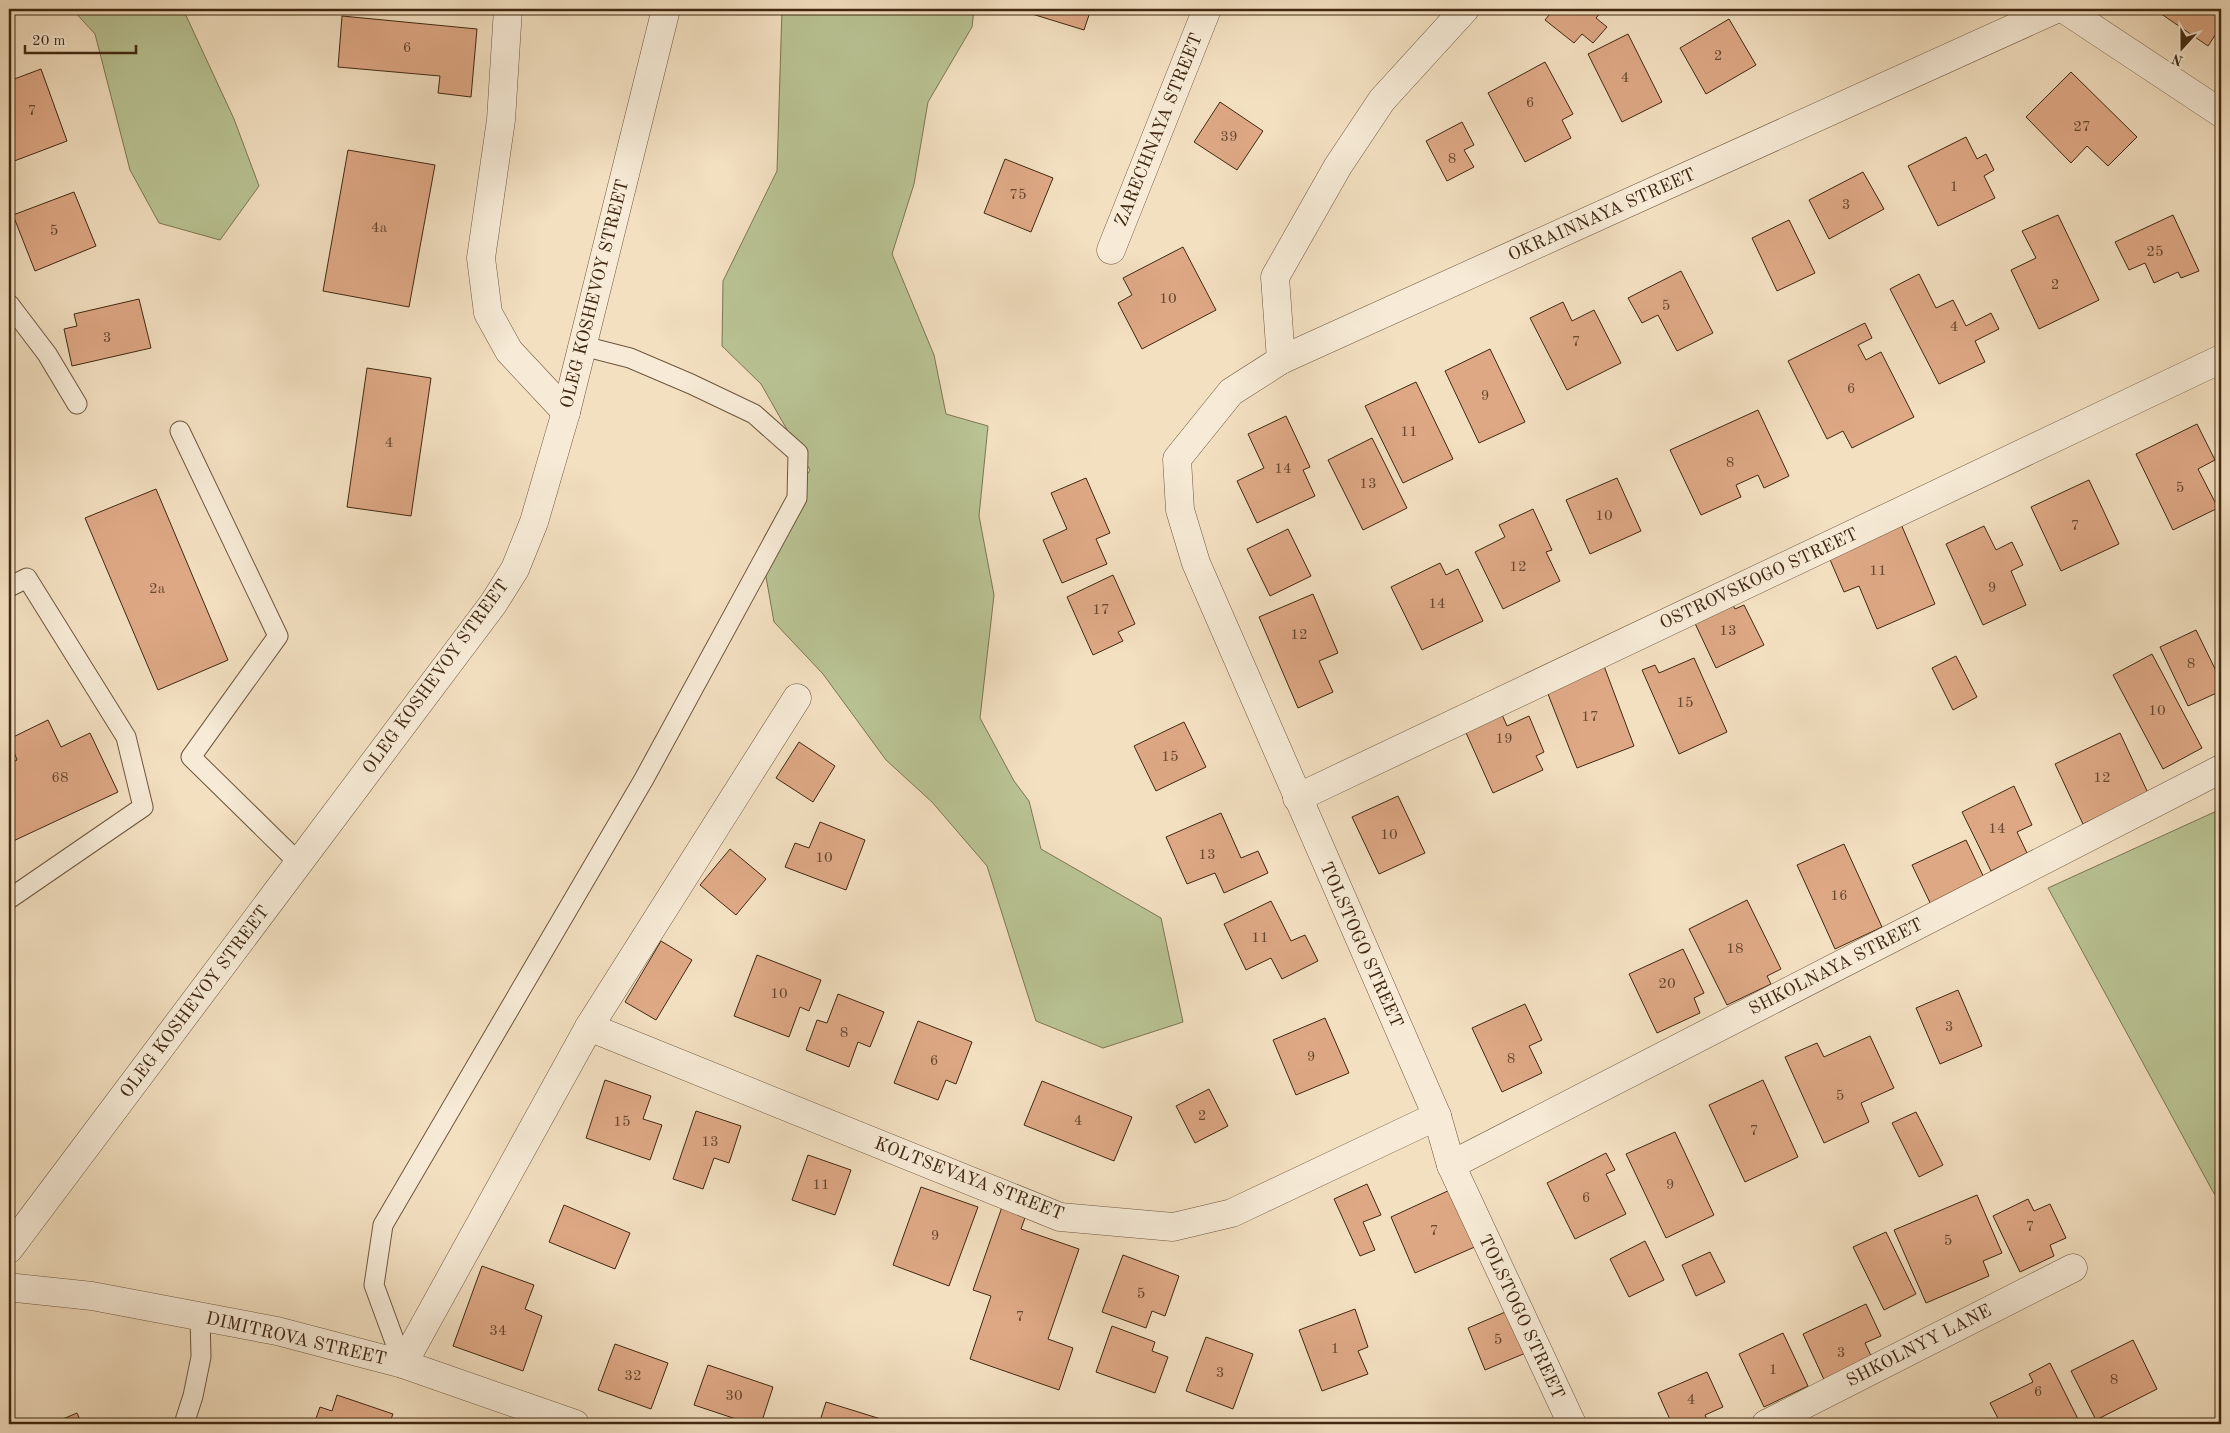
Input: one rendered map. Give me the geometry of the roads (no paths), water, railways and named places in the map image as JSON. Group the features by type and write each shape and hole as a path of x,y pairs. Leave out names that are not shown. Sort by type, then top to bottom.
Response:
{"street":[{"path":"508,9 501,120 481,258 488,313 509,351 566,412"},
{"name":"OLEG KOSHEVOY STREET","path":"9,1249 493,604 515,568 534,522 566,412 666,9"},
{"name":"ZARECHNAYA STREET","path":"1111,250 1207,9"},
{"path":"1281,360 1275,277 1338,166 1382,100 1465,9"},
{"name":"OKRAINNAYA STREET","path":"1177,459 1231,392 1281,360 2056,9"},
{"path":"2064,9 2221,113"},
{"name":"OSTROVSKOGO STREET","path":"1297,798 2221,359"},
{"name":"TOLSTOGO STREET","path":"1177,459 1180,510 1196,563 1437,1116 1451,1165 1572,1424"},
{"path":"403,1364 589,1028 798,698"},
{"name":"SHKOLNAYA STREET","path":"1451,1165 2221,769"},
{"name":"KOLTSEVAYA STREET","path":"589,1028 1060,1217 1174,1227 1232,1213 1437,1116"},
{"name":"SHKOLNYY LANE","path":"1766,1424 2073,1268"},
{"name":"DIMITROVA STREET","path":"9,1289 16,1288 92,1296 276,1331 403,1364 575,1424"}],"lane":[{"path":"9,304 47,354 77,404"},
{"path":"403,1364 374,1285 383,1225 644,779 797,498 798,453 754,414 630,358 583,346"},
{"path":"180,431 278,636 191,757 299,863"},
{"path":"9,587 27,578 126,737 143,807 9,899"},
{"path":"184,1424 194,1396 201,1357 200,1317"}]}
